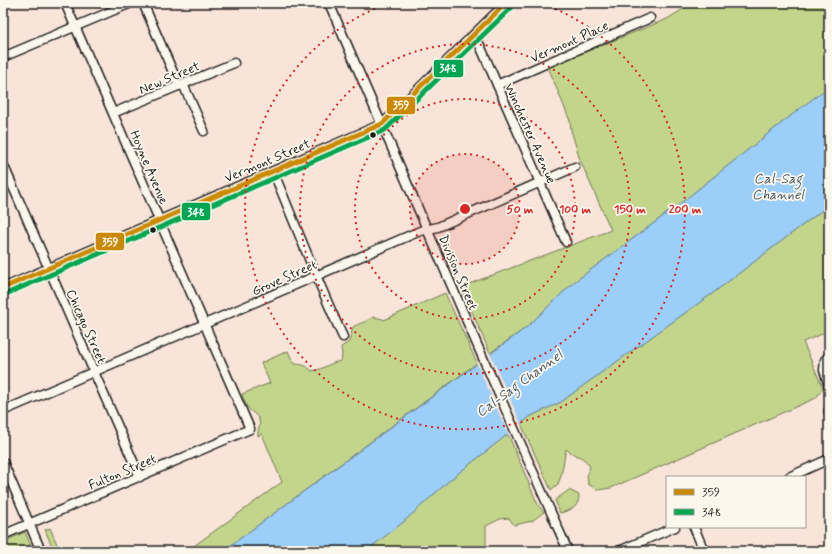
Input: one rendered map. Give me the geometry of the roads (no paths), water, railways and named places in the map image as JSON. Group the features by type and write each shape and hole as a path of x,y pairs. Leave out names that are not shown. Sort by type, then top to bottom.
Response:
{"street":[{"name":"Hoyne Avenue","path":"65,3 250,429"},
{"path":"3,57 131,3"},
{"path":"143,3 204,131"},
{"name":"Division Street","path":"329,3 568,551"},
{"name":"Vermont Street","path":"3,288 382,124 506,3"},
{"name":"Vermont Place","path":"497,85 650,18"},
{"name":"Winchester Avenue","path":"475,34 566,242"},
{"name":"New Street","path":"113,113 234,63"},
{"name":"Chicago Street","path":"3,164 140,476"},
{"name":"Grove Street","path":"3,411 420,231 438,227 575,167"},
{"path":"273,171 343,337"},
{"path":"829,357 825,360 824,370 829,386"},
{"name":"Fulton Street","path":"3,535 250,429"},
{"path":"791,476 829,459"},
{"path":"3,462 41,551"},
{"path":"619,551 673,528"},
{"path":"694,528 704,551"}],"water":[{"name":"Cal-Sag Channel","path":"829,87 829,205 713,293 561,402 531,416 451,479 401,524 366,551 223,551 527,327 573,283 677,206"}]}
